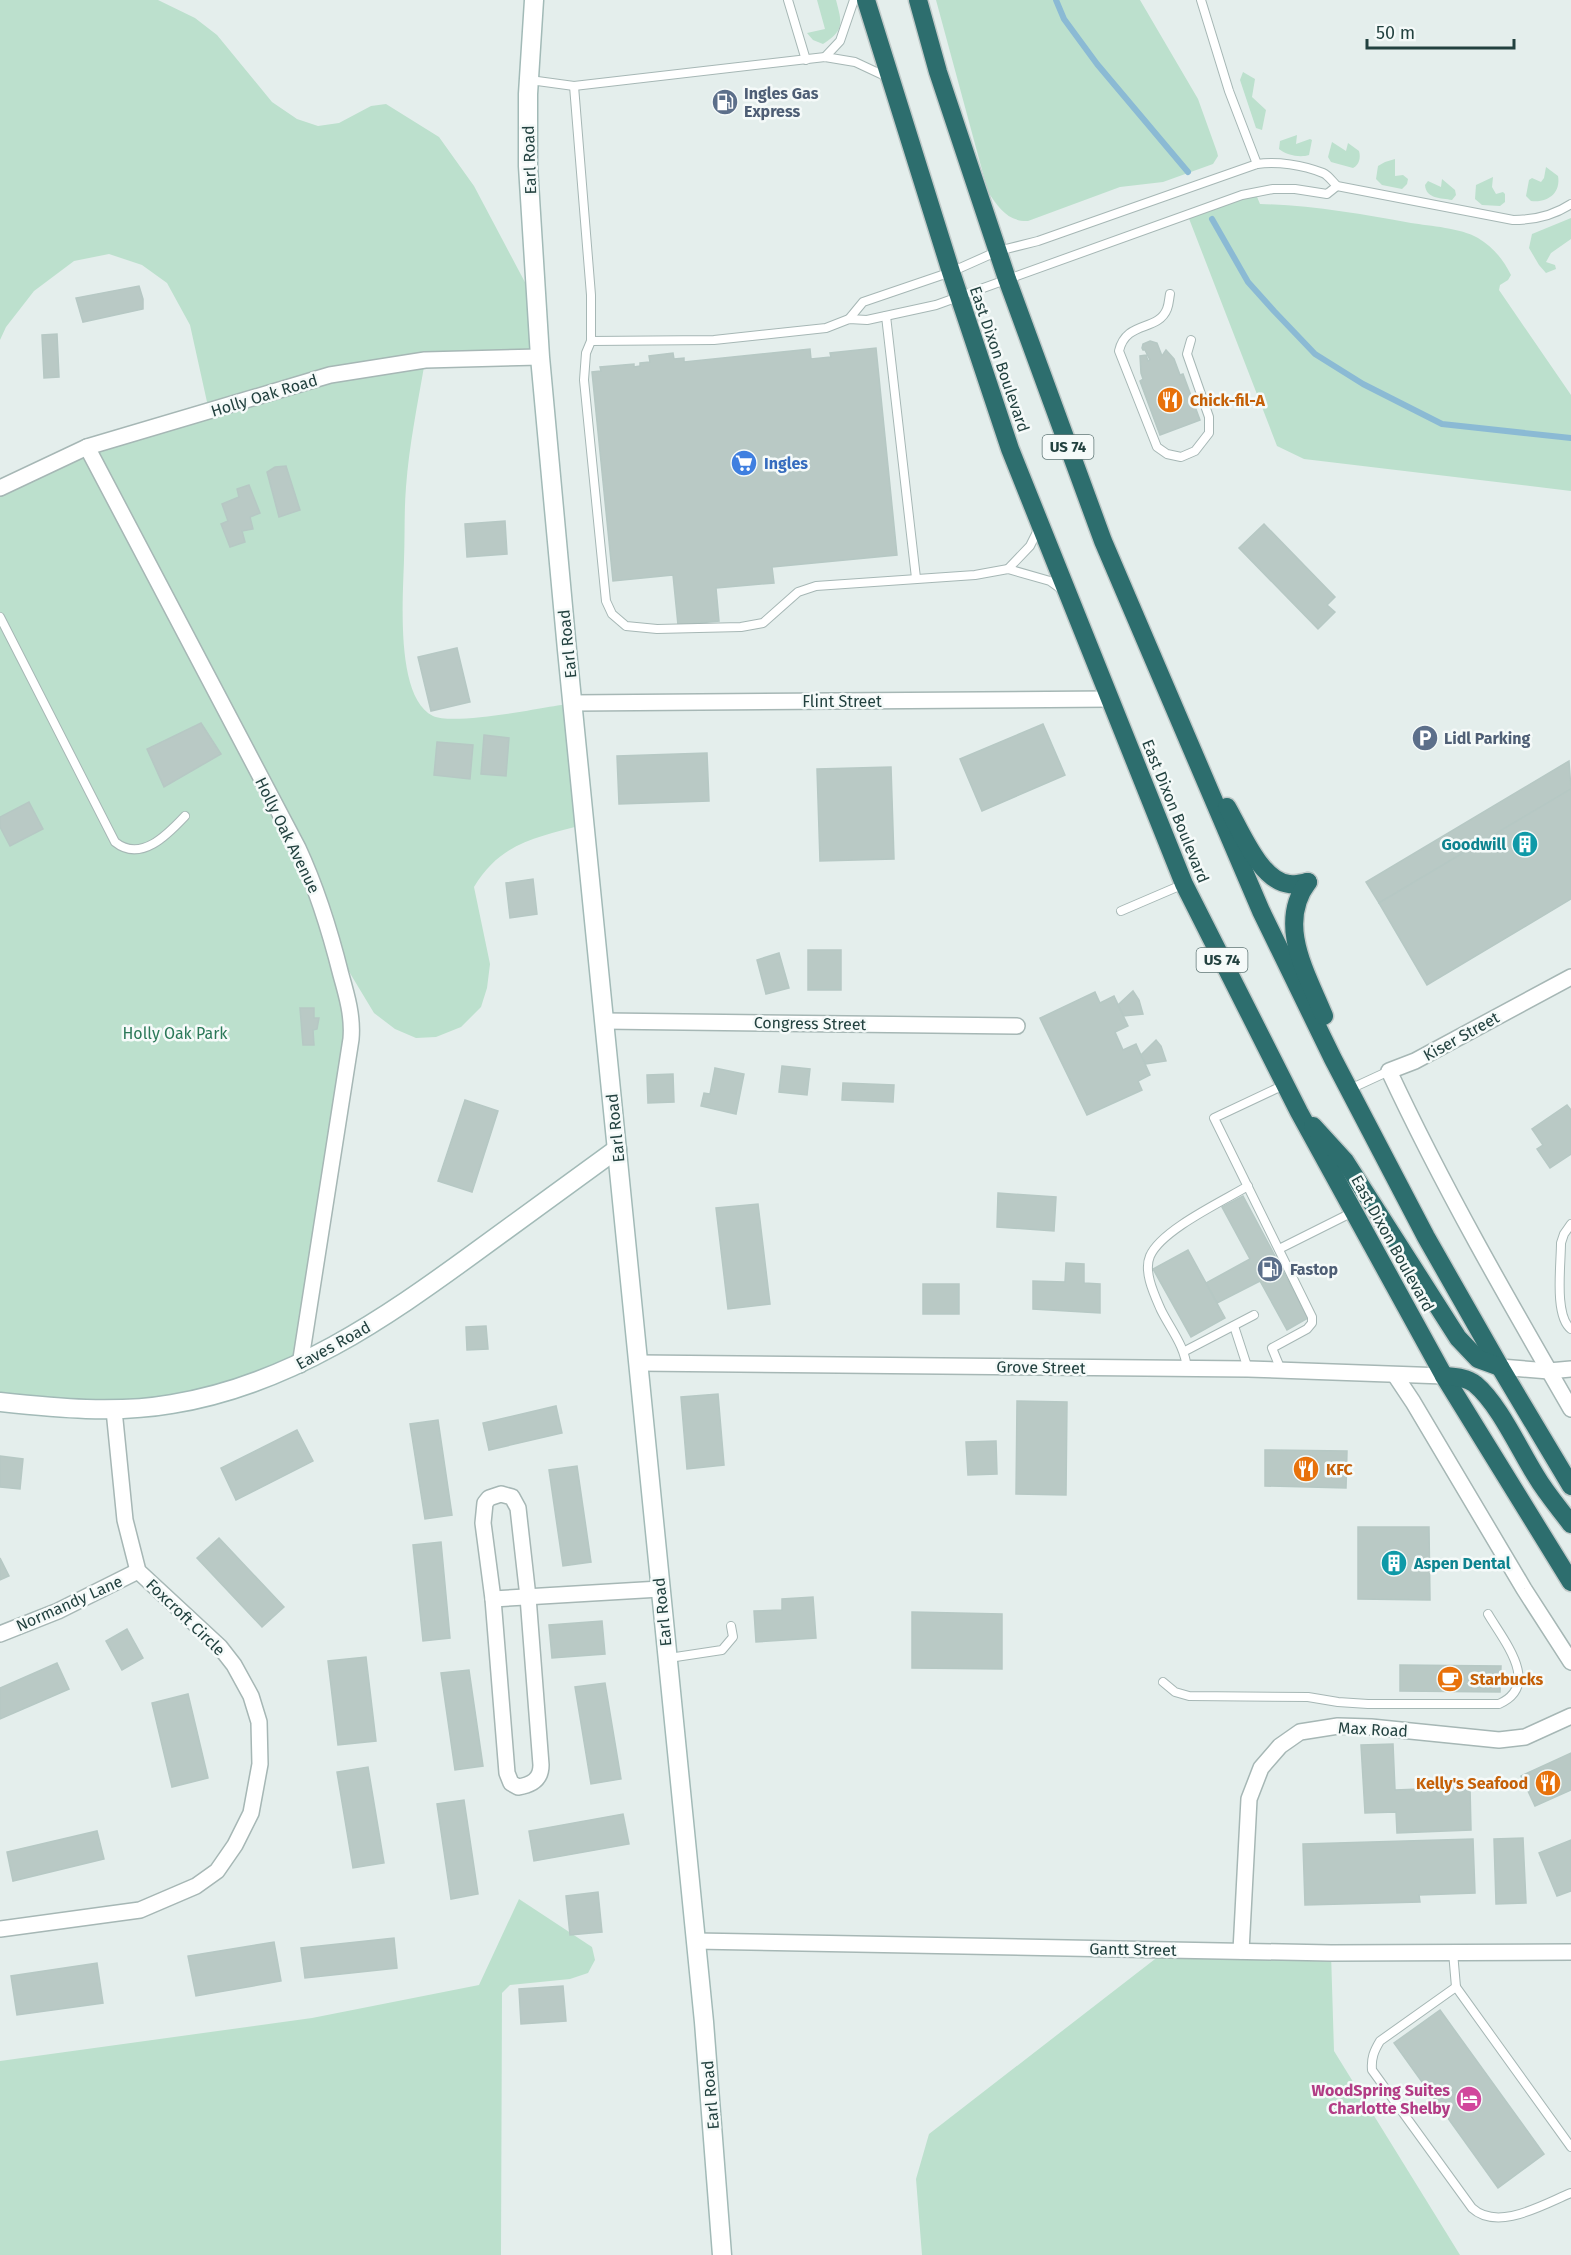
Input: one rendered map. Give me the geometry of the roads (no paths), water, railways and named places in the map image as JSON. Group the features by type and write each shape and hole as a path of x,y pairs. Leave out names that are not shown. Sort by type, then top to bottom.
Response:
{"highway":[{"name":"East Dixon Boulevard","path":"866,0 959,298 1010,449 1184,884 1299,1112 1353,1212 1444,1376 1571,1582"},
{"name":"East Dixon Boulevard","path":"918,0 938,72 1006,279 1103,541 1261,911 1333,1059 1426,1237 1571,1486"},
{"path":"1178,716 1260,864 1267,872 1284,883 1308,882 1298,898 1295,909 1295,939 1300,957 1337,1046 1333,1059"},
{"path":"1299,1112 1345,1161 1468,1351 1478,1359 1500,1367"},
{"path":"1444,1376 1473,1382 1482,1391 1537,1478 1571,1524"}],"main road":[{"name":"Earl Road","path":"534,0 529,80 528,166 540,357 695,1941 722,2255"},
{"name":"Eaves Road","path":"0,1402 114,1410 172,1404 224,1393 300,1365 360,1332 417,1295 617,1149"}],"street":[{"name":"Holly Oak Road","path":"0,488 87,447 330,375 425,360 540,357"},
{"name":"Holly Oak Avenue","path":"87,447 298,848 315,885 348,1001 352,1028 351,1039 300,1365"},
{"name":"Flint Street","path":"573,703 1111,699"},
{"name":"Kiser Street","path":"1389,1071 1415,1061 1571,976"},
{"name":"Congress Street","path":"604,1021 1017,1026"},
{"path":"1389,1071 1421,1141 1571,1409"},
{"name":"Grove Street","path":"638,1363 1248,1369 1444,1376"},
{"path":"1500,1367 1549,1371 1571,1369"},
{"path":"1395,1376 1571,1662"},
{"name":"Foxcroft Circle","path":"0,1929 140,1910 196,1886 217,1871 235,1845 251,1813 260,1764 259,1722 250,1696 234,1665 220,1647 138,1571 125,1520 114,1410"},
{"path":"501,1494 512,1497 518,1508 528,1597 541,1770 533,1782 518,1787 511,1782 507,1773 493,1599 483,1523 484,1508 489,1498 501,1494"},
{"name":"Normandy Lane","path":"0,1634 58,1611 138,1571"},
{"path":"493,1599 660,1589"},
{"name":"Max Road","path":"1241,1951 1250,1799 1261,1768 1280,1746 1300,1732 1338,1726 1371,1727 1498,1740 1525,1737 1571,1716"},
{"name":"Gantt Street","path":"695,1941 1241,1951 1571,1952"}],"lane":[{"path":"788,0 806,60"},
{"path":"825,57 840,40 854,0"},
{"path":"1201,0 1229,91 1257,164"},
{"path":"529,80 574,86 825,57 855,62 889,78"},
{"path":"574,86 591,295 591,341 586,353 584,380 606,601 612,614 626,626 657,629 741,627 763,623 798,592 816,586 975,575 1008,569 1050,581 1067,593"},
{"path":"849,319 863,302 951,272 998,251 1038,241 1257,164 1276,162 1325,173 1337,186 1513,220 1531,220 1551,214 1571,204"},
{"path":"591,341 714,340 826,328 849,319 867,320 959,298 1242,195 1273,189 1295,189 1327,194 1337,186"},
{"path":"1170,294 1167,310 1159,320 1132,331 1122,339 1119,351 1157,447 1167,454 1181,457 1196,451 1209,433 1209,417 1187,354 1191,340"},
{"path":"886,316 916,578"},
{"path":"1008,569 1030,546 1040,524"},
{"path":"0,617 116,842 127,848 136,849 157,843 166,837 185,816"},
{"path":"1121,911 1184,884"},
{"name":"Kiser Street","path":"1349,1090 1389,1071"},
{"path":"1281,1370 1272,1348 1307,1329 1312,1323 1311,1317 1214,1118 1285,1084"},
{"path":"1188,1369 1185,1351 1161,1309 1150,1279 1148,1265 1150,1256 1160,1242 1174,1231 1248,1186"},
{"path":"1279,1249 1353,1212"},
{"path":"1571,1224 1561,1243 1563,1318 1571,1329"},
{"path":"1185,1351 1254,1316"},
{"path":"1234,1326 1248,1369"},
{"path":"1163,1682 1175,1692 1189,1696 1308,1697 1368,1704 1499,1704 1507,1700 1518,1687 1520,1677 1517,1665 1488,1614"},
{"path":"667,1658 722,1650 733,1637 731,1626"},
{"path":"1453,1952 1456,1987 1571,2147"},
{"path":"1456,1987 1380,2041 1371,2059 1372,2070 1478,2214 1498,2218 1519,2214 1571,2193"}],"waterway":[{"path":"1056,0 1064,19 1097,64 1188,172"},
{"path":"1212,219 1248,282 1274,311 1315,354 1363,384 1442,424 1571,438"}],"place":[{"name":"Ingles Gas Express","path":"725,102"},
{"name":"Chick-fil-A","path":"1170,400"},
{"name":"Ingles","path":"744,463"},
{"name":"Lidl Parking","path":"1425,738"},
{"name":"Goodwill","path":"1525,844"},
{"name":"Fastop","path":"1270,1269"},
{"name":"KFC","path":"1306,1469"},
{"name":"Aspen Dental","path":"1394,1563"},
{"name":"Starbucks","path":"1450,1679"},
{"name":"Kelly's Seafood","path":"1548,1783"},
{"name":"WoodSpring Suites Charlotte Shelby","path":"1469,2099"}],"park label":[{"name":"Holly Oak Park","path":"175,1033"}]}
